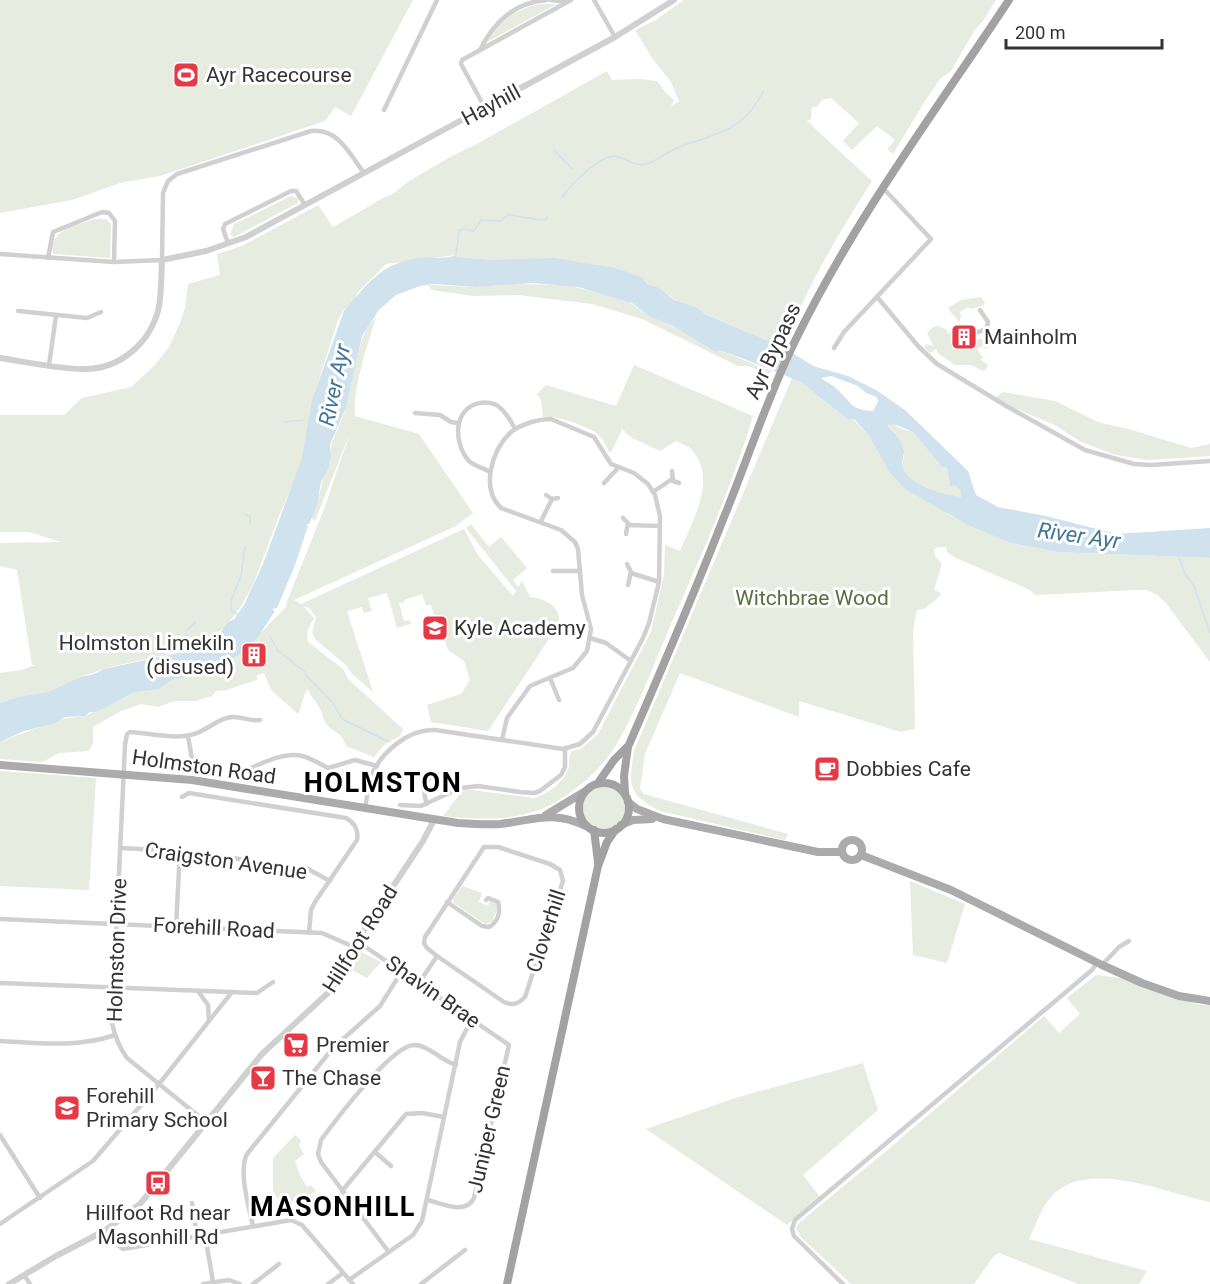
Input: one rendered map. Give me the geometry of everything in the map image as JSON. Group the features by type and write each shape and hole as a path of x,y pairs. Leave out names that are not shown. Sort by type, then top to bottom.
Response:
{"highway":[{"name":"Ayr Bypass","path":"625,792 624,776 628,747 794,342 866,212 1009,0"},
{"name":"Ayr Bypass","path":"598,783 614,760 628,747"},
{"path":"507,1284 598,866 607,842 619,827 628,813 625,792 610,784 598,783 584,792 579,810 581,819 590,828 606,832 619,827"},
{"path":"590,828 598,866"}],"main road":[{"name":"Holmston Road","path":"0,765 192,780 434,820 498,824 544,816"},
{"path":"544,816 584,792"},
{"path":"628,802 637,809 663,819"},
{"path":"544,816 561,817 590,828"},
{"path":"619,827 633,820 663,819 818,852 842,852"},
{"path":"854,840 861,846 861,855 850,860 842,852 843,846 854,840"},
{"path":"861,855 951,890 1099,964 1179,996 1210,1001"}],"street":[{"path":"384,110 437,0"},
{"path":"480,50 489,33 500,20 526,4 549,0 569,1"},
{"path":"594,0 615,37"},
{"name":"Hayhill","path":"162,260 206,251 246,237 615,37 674,0"},
{"path":"485,108 461,64 462,60 569,1"},
{"path":"0,358 87,369 114,363 130,354 147,335 158,310 162,260 163,193 168,181 177,174 311,131 321,130 337,137 364,173"},
{"path":"834,348 844,332 931,239 883,188"},
{"path":"228,243 223,229 225,224 281,196 296,191 305,205"},
{"path":"48,258 52,232 102,212 109,213 115,220 114,262"},
{"path":"0,254 114,262 162,260"},
{"path":"878,298 918,346 937,364 1085,450 1134,464 1210,461"},
{"path":"18,310 87,318 101,312"},
{"path":"969,335 988,326 980,310"},
{"path":"49,365 56,316"},
{"path":"490,472 468,460 459,437 458,423 463,411 478,404 497,405 507,415 515,429"},
{"path":"415,413 440,415 451,422 458,423"},
{"path":"421,413 421,421"},
{"path":"365,809 370,780 377,766 394,746 418,732 428,729 502,740 565,748 588,739 649,623 658,582 660,526 658,504 653,492 640,476 611,464 594,437 561,422 544,419 515,429 504,440 490,472 491,495 498,505 509,512 541,521 561,530 575,542 578,549 582,594 591,629 590,638 587,651 573,668 530,686 507,718 502,740"},
{"path":"604,483 618,468"},
{"path":"672,471 672,479"},
{"path":"653,492 672,479"},
{"path":"672,479 679,483"},
{"path":"541,521 555,499 546,495"},
{"path":"623,518 628,525 626,534"},
{"path":"628,525 660,526"},
{"path":"627,564 631,573 628,585"},
{"path":"553,571 580,571"},
{"path":"631,573 658,582"},
{"path":"590,638 606,643 631,661"},
{"path":"550,678 559,700"},
{"path":"549,693 555,691"},
{"path":"192,759 188,736 205,730 226,718 260,720"},
{"name":"Holmston Drive","path":"188,736 127,734 122,774 112,1023 119,1047 127,1058 206,1122"},
{"path":"400,805 427,804 460,788 478,786 520,792 540,791 561,775 565,767 565,748"},
{"path":"251,768 269,760 294,755 302,756 328,768 356,760 377,766"},
{"path":"427,804 424,797 425,784 432,774"},
{"path":"261,804 263,792"},
{"name":"Holmston Road","path":"182,797 189,793 346,818 355,825 358,831 357,840 330,881"},
{"name":"Hillfoot Road","path":"9,1284 106,1230 140,1204 262,1054 324,999 343,971 355,944 423,841 434,820"},
{"name":"Cloverhill","path":"489,846 498,847 557,867 563,875 525,997 520,1002 509,1005 437,956 427,948 424,942 427,933 481,851 489,846"},
{"name":"Craigston Avenue","path":"120,848 180,851 306,868 330,881"},
{"path":"176,927 180,851"},
{"path":"309,933 311,910 330,881"},
{"path":"447,902 482,926 489,927 495,924 500,906 493,899 486,900"},
{"name":"Forehill Road","path":"0,919 309,933 331,936 355,944"},
{"path":"843,1284 794,1236 792,1229 795,1220 1119,947 1130,941"},
{"name":"Shavin Brae","path":"355,944 402,971 509,1045"},
{"path":"419,983 437,956"},
{"path":"253,1226 244,1173 244,1160 247,1154 333,1048 355,1031 380,1006 402,971"},
{"path":"0,983 257,993 273,982"},
{"path":"198,991 210,1008 209,1020"},
{"path":"0,1224 93,1161 159,1084 232,992"},
{"path":"106,1230 115,1243 123,1249 291,1220 302,1225 351,1282 419,1228 428,1200 463,1035 472,1019"},
{"path":"0,1041 75,1044 95,1042 115,1035"},
{"path":"388,1251 321,1162 318,1147 358,1092 407,1047 415,1045 422,1047 447,1063 456,1065"},
{"name":"Juniper Green","path":"428,1200 459,1208 466,1208 471,1204 509,1045"},
{"path":"342,1191 406,1114 444,1117"},
{"path":"0,1136 40,1198"},
{"path":"375,1152 391,1166"},
{"path":"192,1203 198,1236"},
{"path":"205,1235 213,1282"},
{"path":"421,1284 465,1250"},
{"path":"253,1284 279,1264"},
{"path":"328,1284 343,1273"},
{"path":"24,1275 30,1284"},
{"path":"203,1284 229,1280 240,1284"}],"green space":[{"name":"Ayr Racecourse","path":"0,0 413,0 351,116 335,107 325,121 160,176 120,183 72,200 0,213"},
{"path":"684,0 996,0 974,31 951,71 940,79 925,101 893,154 887,149 895,140 877,126 852,150 843,141 859,123 831,98 822,100 817,107 812,107 811,119 807,121 872,181 812,284 785,348 678,302 647,284 642,277 616,268 565,260 494,260 457,257 456,255 386,264 358,292 354,301 344,310 338,320 312,401 307,451 253,585 240,608 224,628 198,644 173,653 110,667 80,677 48,692 17,697 0,703 0,673 36,665 32,665 17,570 0,566 0,543 61,542 29,532 0,532 0,415 64,415 82,398 131,387 154,366 169,347 185,308 188,284 220,275 217,254 242,246 318,205 333,227 391,195 408,182 457,153 607,71 612,80 657,81 674,100 671,107 679,101 671,82 652,58 635,30 654,21"},
{"path":"557,4 487,42 498,27 511,16 526,8"},
{"path":"291,196 298,198 298,203 234,237 230,235 234,224"},
{"path":"94,219 106,219 111,224 110,258 53,254 55,239 59,234"},
{"path":"512,284 567,285 626,300 715,352 722,351 771,371 769,375 748,366 738,366 642,319 592,304 518,295 473,296 432,290 428,285 476,287"},
{"path":"981,297 984,305 972,309 968,307 960,312 959,322 949,310 949,307 961,300"},
{"path":"376,318 358,379 355,416 419,434 473,513 456,526 294,600 301,604 464,529 478,555 513,596 516,591 466,528 471,524 489,547 501,537 527,568 513,580 518,587 522,581 530,597 551,604 558,612 559,624 488,731 431,722 427,705 461,694 470,680 464,661 448,650 444,638 441,639 431,605 426,605 422,594 399,603 404,621 410,620 411,624 397,628 387,593 368,598 372,611 364,613 362,607 347,611 373,692 316,640 312,633 316,617 309,608 303,606 314,618 307,631 308,642 343,669 348,679 403,729 400,736 385,744 374,757 346,746 340,735 326,724 308,689 298,714 271,690 264,673 257,675 257,680 216,691 212,696 195,701 175,701 158,707 141,704 121,711 93,727 93,743 89,751 59,753 43,762 0,759 0,742 61,719 85,716 134,692 171,680 207,674 239,655 287,606 350,433 315,521 311,518 332,444 347,403 359,348 369,325"},
{"path":"938,326 947,330 947,334 960,326 963,328 958,330 962,336 958,338 963,346 980,338 988,339 991,346 977,349 983,358 980,359 988,365 986,369 983,371 971,365 955,365 939,354 936,349 930,353 924,347 926,344 933,345 927,333 933,327"},
{"path":"634,365 753,416 736,469 705,547 633,712 614,749 594,772 562,798 534,812 505,818 443,816 464,789 534,798 556,786 565,776 572,751 581,749 598,734 651,632 664,575 665,545 680,551 700,500 703,474 699,462 691,449 676,441 660,451 632,438 622,429 612,451 609,452 600,436 590,429 562,419 543,417 541,400 537,394 546,385 616,406"},
{"name":"Witchbrae Wood","path":"792,378 801,382 847,419 853,419 868,434 888,470 951,516 1011,543 1058,552 1210,558 1210,662 1165,602 1147,590 1035,595 1030,590 956,558 947,552 946,547 938,547 934,550 935,556 942,564 934,590 941,595 924,609 917,610 913,630 915,729 901,732 799,701 799,717 680,673 645,754 640,789 644,794 788,834 785,840 660,811 649,805 636,794 631,780 634,751"},
{"path":"1003,392 1055,401 1098,422 1191,448 1210,444 1210,456 1147,460 1116,455 1081,442 1055,425 993,399"},
{"path":"886,424 894,424 901,429 913,432 940,465 947,468 950,485 955,485 960,490 961,498 920,485 912,480 903,470 904,448"},
{"path":"0,771 96,778 89,890 0,886"},
{"path":"604,787 619,793 625,808 619,823 604,829 589,823 583,808 589,793"},
{"path":"910,881 965,904 947,963 913,955"},
{"path":"462,886 482,893 479,902 488,906 490,901 496,904 493,921 485,924 454,903 453,899"},
{"path":"359,951 381,962 367,978 350,969"},
{"path":"1096,975 1121,978 1199,1005 1210,1005 1210,1202 1127,1181 1084,1180 1065,1186 1050,1198 1029,1239 1147,1271 1139,1284 1078,1284 999,1253 993,1257 974,1284 851,1284 801,1237 796,1228 800,1222 1044,1016 1059,1033 1080,1014 1067,998"},
{"path":"863,1063 878,1110 803,1175 820,1197 787,1225 646,1129 735,1098"},
{"path":"295,1135 301,1140 299,1146 304,1154 295,1161 300,1175 307,1187 311,1185 316,1191 302,1199 288,1202 277,1198 273,1190 273,1158"}],"water":[{"name":"River Ayr","path":"451,256 494,260 554,258 616,268 642,277 647,284 659,288 674,300 695,307 705,314 785,348 813,366 848,376 876,390 905,410 968,471 976,495 998,507 1046,516 1116,534 1210,528 1210,558 1058,552 1011,543 966,524 904,488 888,470 868,434 854,419 847,419 801,382 722,351 715,352 673,326 649,316 632,303 578,287 532,283 476,287 433,284 396,295 379,310 362,336 346,407 330,445 331,459 321,482 317,505 309,524 306,524 308,526 295,565 277,608 272,609 275,611 258,637 239,655 207,674 171,680 159,689 134,692 96,712 90,712 85,716 65,717 52,724 24,731 0,742 0,703 17,697 48,692 104,669 182,652 220,633 227,623 234,619 244,605 263,564 302,458 312,400 344,311 384,270 419,258","holes":["831,376 858,386 866,393 877,397 878,402 873,411 855,407 835,387 821,378","894,424 913,432 941,466 947,468 950,486 955,485 960,490 961,497 928,488 906,474 902,464 903,445 887,425"]}],"waterway":[{"path":"562,198 594,165 609,157 615,156 638,164 646,164 675,149 729,129 748,114 764,90"},
{"path":"554,150 572,169"},
{"path":"456,254 459,231 463,229 474,231 481,220 501,221 507,215 545,220 548,216"},
{"name":"River Ayr","path":"284,422 303,420"},
{"path":"246,514 250,517 250,524"},
{"path":"231,610 231,601 241,576 245,547"},
{"path":"1179,557 1185,574 1194,586 1210,633"},
{"path":"232,611 237,614"},
{"path":"186,631 196,622"},
{"path":"164,655 170,644 187,635"},
{"path":"270,636 277,650 304,671 333,703 342,719 389,742"}],"place":[{"name":"Ayr Racecourse","path":"186,75"},
{"name":"Mainholm","path":"964,337"},
{"name":"Kyle Academy","path":"435,628"},
{"name":"Holmston Limekiln (disused)","path":"254,655"},
{"name":"Dobbies Cafe","path":"827,769"},
{"name":"Premier","path":"296,1045"},
{"name":"The Chase","path":"263,1078"},
{"name":"Forehill Primary School","path":"67,1108"},
{"name":"Hillfoot Rd near Masonhill Rd","path":"158,1183"}],"district":[{"name":"HOLMSTON","path":"383,783"},
{"name":"MASONHILL","path":"333,1207"}]}
